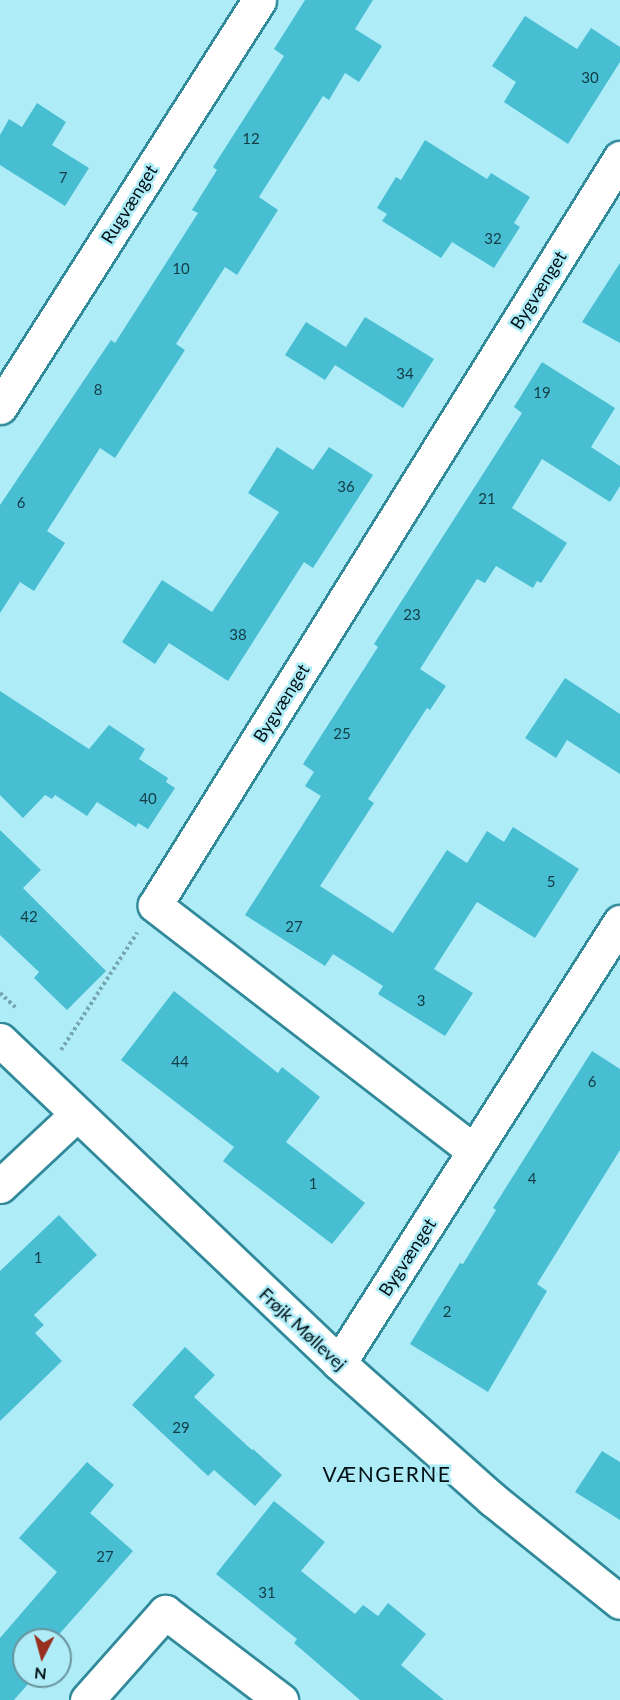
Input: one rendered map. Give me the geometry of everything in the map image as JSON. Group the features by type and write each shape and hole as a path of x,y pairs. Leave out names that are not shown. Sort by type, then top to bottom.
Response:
{"street":[{"name":"Rugvænget","path":"0,407 259,0"},
{"name":"Bygvænget","path":"155,905 620,158"},
{"path":"155,905 474,1151"},
{"name":"Bygvænget","path":"339,1363 620,922"},
{"name":"Frøjk Møllevej","path":"0,1040 339,1363 492,1499 620,1602"},
{"path":"0,1186 77,1114"},
{"path":"87,1700 165,1612 281,1700"}],"path":[{"path":"60,1051 155,905"}],"building":[{"path":"305,0 373,0 355,29 382,46 359,82 345,73 329,100 323,96 259,197 278,210 237,275 225,267 176,344 185,350 115,458 100,448 47,531 65,543 34,591 20,582 0,613 0,505 111,340 115,343 198,213 192,210 217,170 213,167 284,56 274,49"},
{"path":"525,16 577,49 591,28 620,47 620,62 568,144 504,102 516,82 492,66"},
{"path":"37,103 66,122 52,145 89,168 65,206 0,165 0,135 9,119 22,127"},
{"path":"425,140 487,179 491,173 530,197 514,223 520,227 494,268 452,242 441,258 382,221 387,214 377,208 396,177 401,180"},
{"path":"620,263 620,343 582,322"},
{"path":"365,317 434,359 403,408 335,365 325,380 285,355 306,322 346,347"},
{"path":"542,362 615,408 591,447 620,466 620,486 610,502 542,459 512,508 567,543 541,583 537,581 533,588 496,566 485,583 477,579 420,669 446,686 430,710 427,708 368,799 374,803 320,886 393,933 447,850 467,863 487,831 504,842 513,827 579,869 535,938 477,902 434,969 473,993 445,1036 378,994 383,986 333,954 325,966 245,915 321,796 305,786 314,772 303,764 378,647 374,644 522,413 514,407"},
{"path":"277,447 313,470 329,447 373,475 313,568 304,562 228,681 169,643 155,664 122,642 162,580 212,612 279,512 248,493"},
{"path":"565,678 620,714 620,774 567,740 556,758 525,738"},
{"path":"0,691 89,749 109,725 145,749 139,759 168,778 166,782 175,788 148,829 138,823 136,827 97,802 87,816 55,795 52,799 45,795 23,818 0,795"},
{"path":"0,830 41,870 23,888 106,971 67,1010 34,978 39,972 0,935"},
{"path":"174,991 278,1073 282,1067 320,1097 286,1142 365,1203 332,1244 223,1161 234,1147 121,1060"},
{"path":"592,1051 620,1069 620,1150 537,1284 547,1291 488,1392 410,1344 460,1263 463,1264 496,1210 493,1208"},
{"path":"59,1215 97,1255 34,1315 44,1325 35,1333 62,1361 0,1421 0,1271"},
{"path":"185,1347 215,1375 194,1397 282,1475 255,1506 214,1470 208,1476 132,1405"},
{"path":"602,1451 620,1462 620,1520 575,1492"},
{"path":"87,1462 114,1485 90,1513 133,1551 65,1628 12,1628 12,1688 24,1688 14,1700 0,1700 0,1638 57,1572 19,1538"},
{"path":"274,1501 325,1542 301,1571 355,1614 363,1605 378,1616 388,1603 426,1634 401,1665 444,1700 360,1700 294,1643 297,1639 216,1574"}],"district":[{"name":"VÆNGERNE","path":"387,1474"}]}
